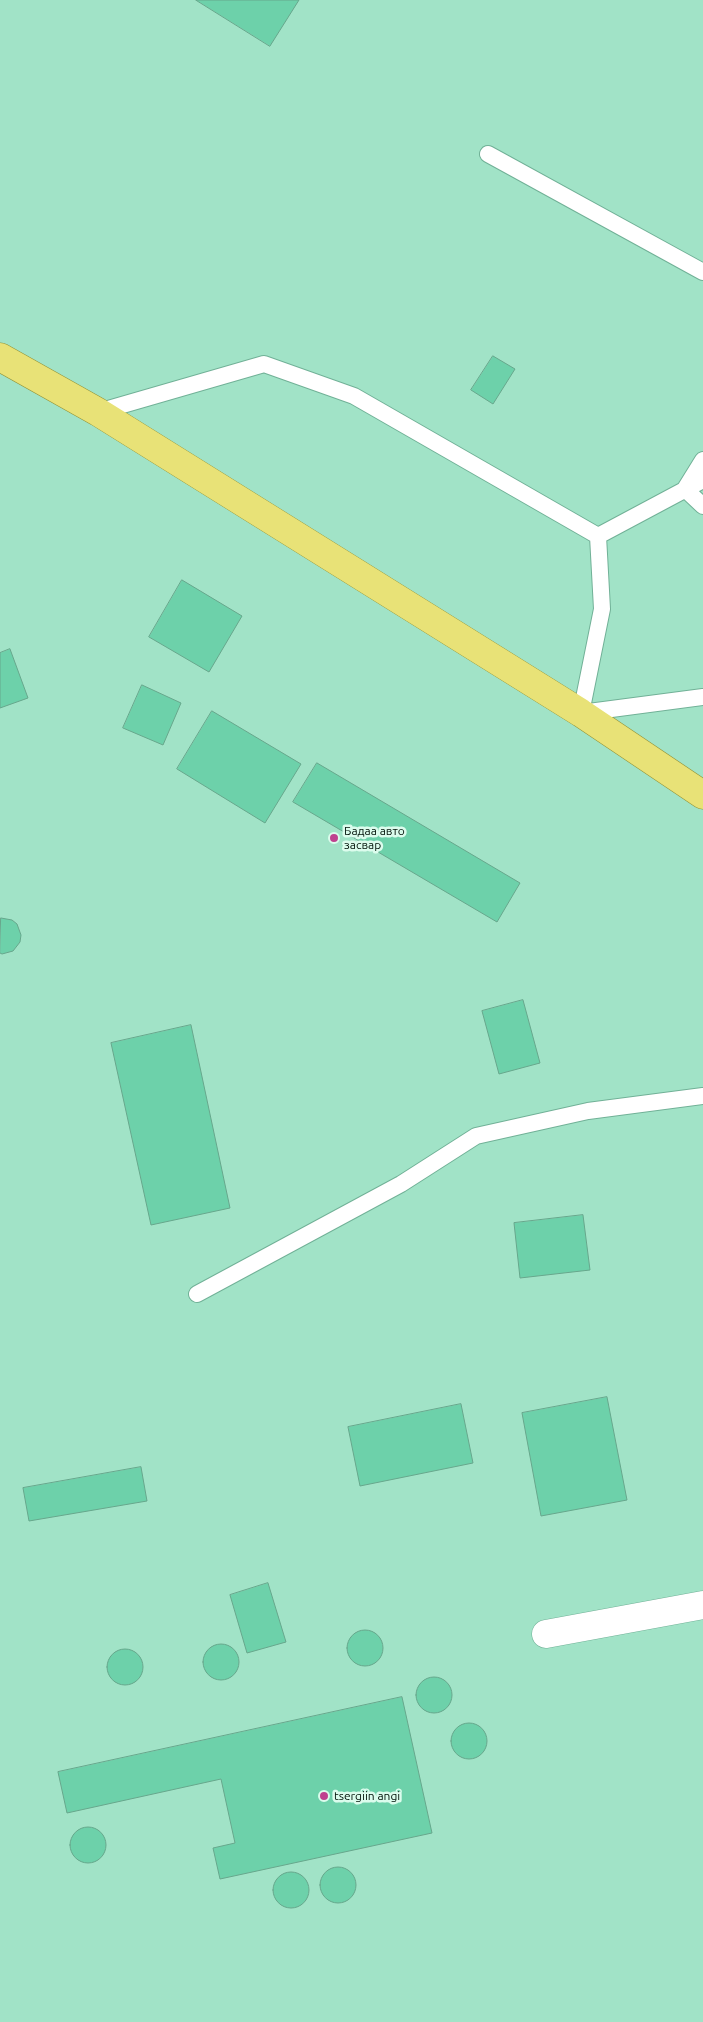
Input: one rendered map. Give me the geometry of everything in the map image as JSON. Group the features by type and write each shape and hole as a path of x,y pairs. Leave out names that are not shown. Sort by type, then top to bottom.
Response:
{"highway":[{"path":"0,357 98,412 581,713 703,795"}],"street":[{"path":"546,1634 703,1605"}],"lane":[{"path":"488,154 703,272"},
{"path":"98,412 264,364 354,396 598,536"},
{"path":"685,489 703,460"},
{"path":"598,536 703,480"},
{"path":"685,489 703,506"},
{"path":"598,536 602,609 581,713 703,697"},
{"path":"196,1294 401,1184 476,1136 588,1111 703,1096"}],"building":[{"path":"196,0 299,0 270,46"},
{"path":"493,356 515,369 493,404 471,390"},
{"path":"182,580 242,616 209,672 149,637"},
{"path":"10,649 28,698 0,708 0,653"},
{"path":"142,685 181,703 163,745 123,728"},
{"path":"212,711 301,764 265,823 177,769"},
{"path":"317,763 520,883 497,922 293,802"},
{"path":"1,918 12,920 17,924 21,935 20,942 13,951 2,954 0,953"},
{"path":"523,1000 540,1063 499,1074 482,1011"},
{"path":"191,1025 230,1208 151,1225 111,1043"},
{"path":"583,1215 590,1270 520,1278 514,1223"},
{"path":"607,1397 627,1500 541,1516 522,1413"},
{"path":"461,1404 473,1463 360,1486 348,1427"},
{"path":"141,1467 147,1501 29,1521 23,1488"},
{"path":"268,1583 286,1642 247,1653 230,1595"},
{"path":"365,1630 372,1631 378,1635 382,1641 382,1655 378,1661 372,1665 365,1666 358,1665 352,1661 348,1655 347,1648 348,1641 352,1635 358,1631"},
{"path":"221,1644 228,1645 234,1649 238,1655 238,1669 234,1675 228,1679 221,1680 214,1679 208,1675 204,1669 203,1662 204,1655 208,1649 214,1645"},
{"path":"125,1649 132,1650 138,1654 142,1660 142,1674 138,1680 132,1684 125,1685 118,1684 112,1680 108,1674 107,1667 108,1660 112,1654 118,1650"},
{"path":"434,1677 441,1678 447,1682 451,1688 451,1702 447,1708 441,1712 434,1713 427,1712 421,1708 417,1702 416,1695 417,1688 421,1682 427,1678"},
{"name":"tsergiin angi","path":"402,1697 432,1833 220,1879 213,1848 235,1843 221,1779 67,1813 58,1772"},
{"path":"469,1723 476,1724 482,1728 486,1734 486,1748 482,1754 476,1758 469,1759 462,1758 456,1754 452,1748 451,1741 452,1734 456,1728 462,1724"},
{"path":"88,1827 95,1828 101,1832 105,1838 105,1852 101,1858 95,1862 88,1863 81,1862 75,1858 71,1852 70,1845 71,1838 75,1832 81,1828"},
{"path":"338,1867 345,1868 351,1872 355,1878 355,1892 351,1898 345,1902 338,1903 331,1902 325,1898 321,1892 320,1885 321,1878 325,1872 331,1868"},
{"path":"291,1872 298,1873 304,1877 308,1883 308,1897 304,1903 298,1907 291,1908 284,1907 278,1903 274,1897 273,1890 274,1883 278,1877 284,1873"}],"place":[{"name":"Бадаа авто засвар","path":"334,838"},
{"name":"tsergiin angi","path":"324,1796"}]}
